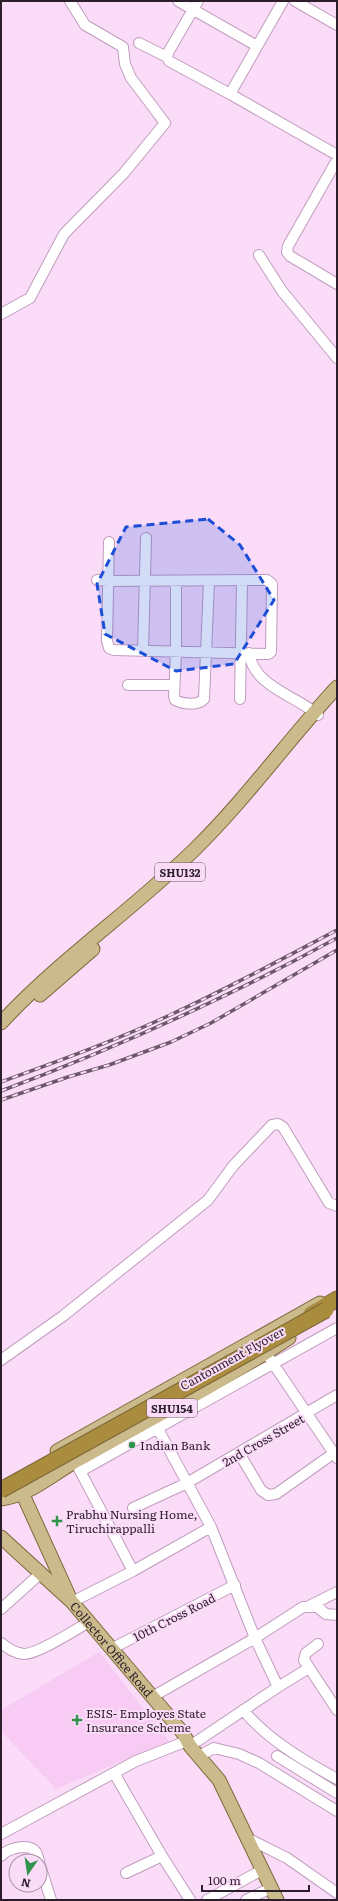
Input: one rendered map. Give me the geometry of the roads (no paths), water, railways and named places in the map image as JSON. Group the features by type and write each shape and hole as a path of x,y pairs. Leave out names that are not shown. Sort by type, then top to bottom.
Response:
{"highway":[{"name":"Cantonment Flyover","path":"1,1485 333,1304"},
{"name":"Cantonment Flyover","path":"1,1490 333,1304"}],"main road":[{"path":"1,1023 56,968 195,849 262,777 337,687"},
{"name":"SHU132","path":"1,1030 208,848 316,713 337,694"},
{"name":"SHU154","path":"1,1499 23,1494 78,1466 198,1394 270,1358 333,1304"},
{"path":"1,1482 16,1476 72,1602"},
{"name":"Collector Office Road","path":"1,1537 72,1602 113,1648 183,1733 198,1756 219,1780 274,1894"}],"street":[{"path":"1,314 30,298 64,234 124,173 165,123 131,78 125,64 122,46 86,25 70,1"},
{"path":"178,1 257,46"},
{"path":"167,57 198,1"},
{"path":"230,94 283,1"},
{"path":"295,1 337,25"},
{"path":"138,43 167,57 169,61 337,155"},
{"path":"337,160 288,246 287,252 290,256 337,284"},
{"path":"259,255 282,291 337,358"},
{"path":"143,651 146,538"},
{"path":"97,580 109,581 209,582 267,580 272,584 271,652 268,654 176,653 114,650 109,648 107,641 109,581 109,542"},
{"path":"176,581 175,700 179,702 201,703 204,699 209,582"},
{"path":"240,698 245,653 242,581"},
{"path":"245,653 261,678 316,713"},
{"path":"128,685 174,685"},
{"path":"1,1360 63,1316 208,1200 233,1166 272,1125 278,1124 283,1127 329,1203 337,1206"},
{"path":"133,1571 78,1466 158,1429 270,1358 337,1328"},
{"path":"239,1454 260,1490 268,1495 276,1494 335,1456 270,1358"},
{"name":"2nd Cross Street","path":"133,1508 187,1483 239,1454 337,1395"},
{"path":"158,1429 211,1527 255,1638 278,1687"},
{"path":"72,1602 133,1571 211,1527"},
{"path":"1,1609 41,1573"},
{"name":"10th Cross Road","path":"113,1648 235,1585"},
{"path":"309,1606 337,1592"},
{"path":"152,1697 255,1638 303,1607 317,1607 326,1614 337,1615"},
{"path":"1,1643 12,1652 25,1654 50,1645 89,1622"},
{"path":"318,1644 304,1656 304,1660 337,1710"},
{"path":"1,1834 136,1761 189,1743 309,1668"},
{"path":"243,1710 267,1735 305,1761 337,1779"},
{"path":"198,1756 214,1748 239,1754 259,1762 337,1811"},
{"path":"277,1756 337,1793"},
{"path":"114,1773 162,1856 190,1900"},
{"path":"247,1838 287,1858 337,1893"},
{"path":"1,1856 4,1852 16,1848 30,1848 35,1853"},
{"path":"126,1874 162,1856"},
{"path":"207,1900 262,1870"},
{"path":"48,1888 52,1900"},
{"path":"246,1900 274,1894"}],"railway":[{"path":"1,1082 86,1050 149,1024 191,1005 337,930"},
{"path":"1,1091 87,1057 214,1001 337,938"},
{"path":"1,1100 68,1077 109,1065 171,1042 211,1023 337,950"}],"place":[{"name":"Indian Bank","path":"132,1445"},
{"name":"Prabhu Nursing Home, Tiruchirappalli","path":"57,1521"},
{"name":"ESIS- Employes State Insurance Scheme","path":"77,1720"}]}
